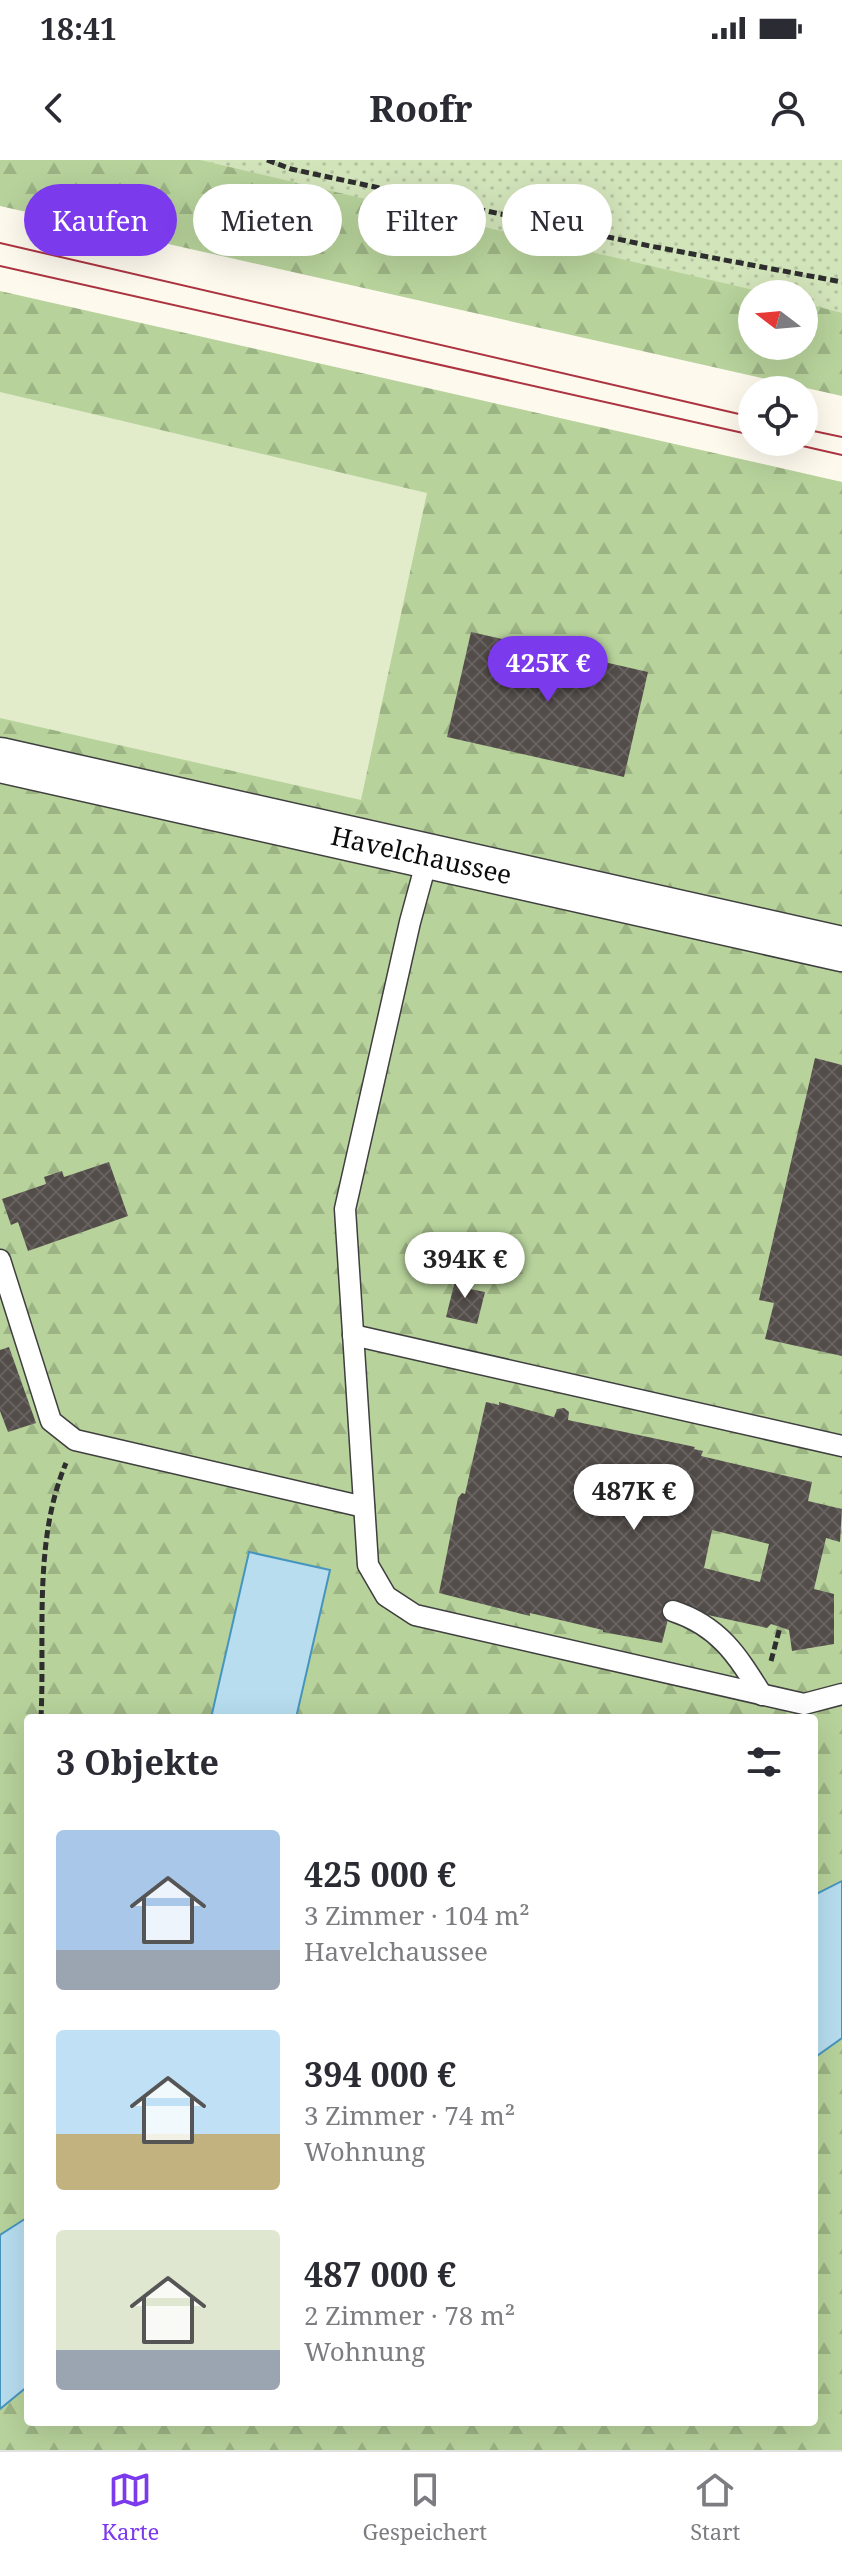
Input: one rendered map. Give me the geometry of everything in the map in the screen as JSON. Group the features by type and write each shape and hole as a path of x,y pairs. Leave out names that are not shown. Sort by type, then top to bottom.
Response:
{"street":[{"name":"Havelchaussee","path":"0,760 842,949"}],"lane":[{"path":"428,856 410,922 345,1209 368,1565 386,1596 415,1615 804,1704 842,1694"},
{"path":"0,1260 51,1421 75,1440 364,1507"},
{"path":"353,1335 842,1446"},
{"path":"673,1611 695,1618 715,1631 742,1663 762,1695"}],"path":[{"path":"267,160 291,169 650,246 842,282"},
{"path":"41,1714 44,1566 53,1493 75,1440"}],"green space":[{"path":"0,160 842,160 842,396 818,391 818,376 753,376 222,256 342,256 342,184 193,184 193,250 177,246 177,184 24,184 24,211 0,206"},
{"path":"200,160 842,160 842,313 818,307 818,280 738,280 738,286 608,256 612,256 612,184 502,184 502,231 486,227 486,184 358,184 358,197 342,193 342,184 302,184"},
{"path":"0,291 842,482 842,1881 818,1893 818,1714 24,1714 24,2220 0,2235"},
{"path":"0,392 427,493 361,800 0,718"},
{"path":"842,2038 842,2450 0,2450 0,2409 24,2389 24,2426 818,2426 818,2055"}],"water":[{"path":"249,1552 330,1570 297,1714 212,1714"},
{"path":"842,1881 842,2038 818,2055 818,1893"},
{"path":"24,2220 24,2389 0,2409 0,2235"}],"building":[{"path":"471,632 648,672 624,777 447,737"},
{"path":"815,1058 842,1065 842,1356 765,1339 774,1303 759,1300"},
{"path":"109,1162 128,1216 28,1251 18,1222 11,1225 2,1199 46,1184 44,1177 62,1171 64,1177"},
{"path":"451,1271 472,1276 465,1288 485,1292 477,1324 446,1317 456,1277 450,1276"},
{"path":"9,1347 36,1423 8,1432 0,1411 0,1350"},
{"path":"486,1402 499,1405 499,1402 554,1417 557,1409 564,1408 569,1412 568,1420 695,1447 703,1451 701,1456 812,1482 808,1501 842,1509 840,1542 826,1538 814,1589 834,1594 834,1644 792,1651 789,1630 771,1624 767,1628 671,1607 662,1643 530,1613 530,1616 439,1593 458,1498 465,1494","holes":["712,1530 769,1544 760,1582 704,1568"]}],"tram line":[{"path":"0,243 738,414"},
{"path":"0,266 738,432"},
{"path":"818,432 842,437"},
{"path":"818,450 842,455"}]}
